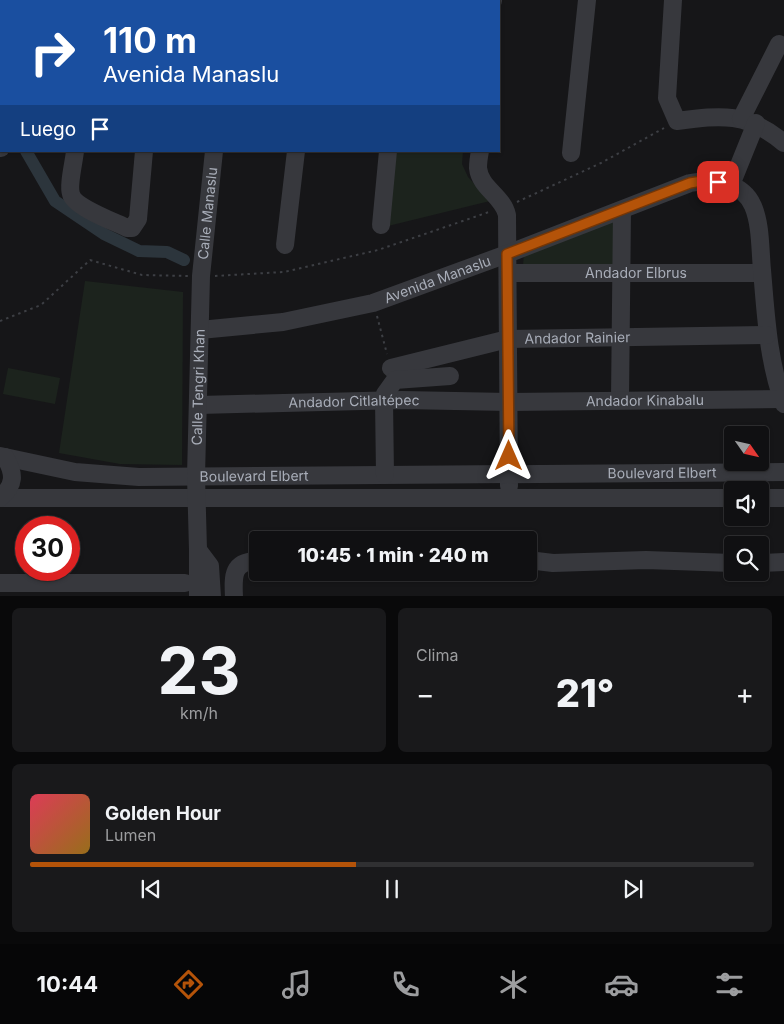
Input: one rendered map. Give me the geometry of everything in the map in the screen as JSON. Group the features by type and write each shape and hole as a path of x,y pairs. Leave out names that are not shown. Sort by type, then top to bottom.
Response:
{"street":[{"path":"571,153 587,0"},
{"path":"674,0 667,98 677,121 714,116 748,121 773,133 784,142"},
{"path":"779,44 748,121 731,185 740,190 752,205 759,228 767,334 772,364 783,402"},
{"path":"75,152 70,192 74,200 81,206 128,228 132,228 138,219 144,152"},
{"name":"Calle Manaslu","path":"201,276 214,152"},
{"path":"285,246 296,152"},
{"path":"381,226 388,152"},
{"path":"480,152 478,168 480,176 505,207 507,215 510,498"},
{"name":"Avenida Manaslu","path":"200,330 283,322 373,303 507,254 690,183 702,181 731,185"},
{"path":"620,400 622,210"},
{"name":"Andador Elbrus","path":"508,273 762,273"},
{"name":"Calle Tengri Khan","path":"198,596 196,476 201,276"},
{"name":"Andador Rainier","path":"391,368 508,340 767,334"},
{"path":"385,475 385,394 395,380 450,376"},
{"name":"Andador Citlaltépec","path":"199,405 384,400 509,402"},
{"name":"Andador Kinabalu","path":"509,402 620,400 783,402"},
{"path":"0,498 9,489 13,477 12,471 3,457"},
{"name":"Boulevard Elbert","path":"3,457 75,472 102,475 784,472"},
{"name":"Boulevard Elbert","path":"0,498 724,498"},
{"path":"769,498 784,498"},
{"path":"198,550 210,566 212,596"},
{"path":"234,596 234,574 241,564 249,561"},
{"path":"537,561 724,562"},
{"path":"769,563 784,562"},
{"path":"0,583 71,590 153,590 185,583"}],"path":[{"path":"0,321 41,305 90,260 142,275 243,275 293,269 378,250 505,207 601,163 677,121"},
{"path":"373,303 391,368"}],"shaded area":[{"path":"395,152 463,152 462,164 468,177 490,201 388,226"},
{"path":"622,216 621,266 523,266 524,253"},
{"path":"85,281 183,292 182,465 120,464 59,453"},
{"path":"8,368 60,378 55,404 3,394"}],"waterway":[{"path":"27,152 55,201 104,234 139,251 167,252 184,260"}],"route":[{"path":"509,456 507,254 690,183 702,181 718,182"}]}
